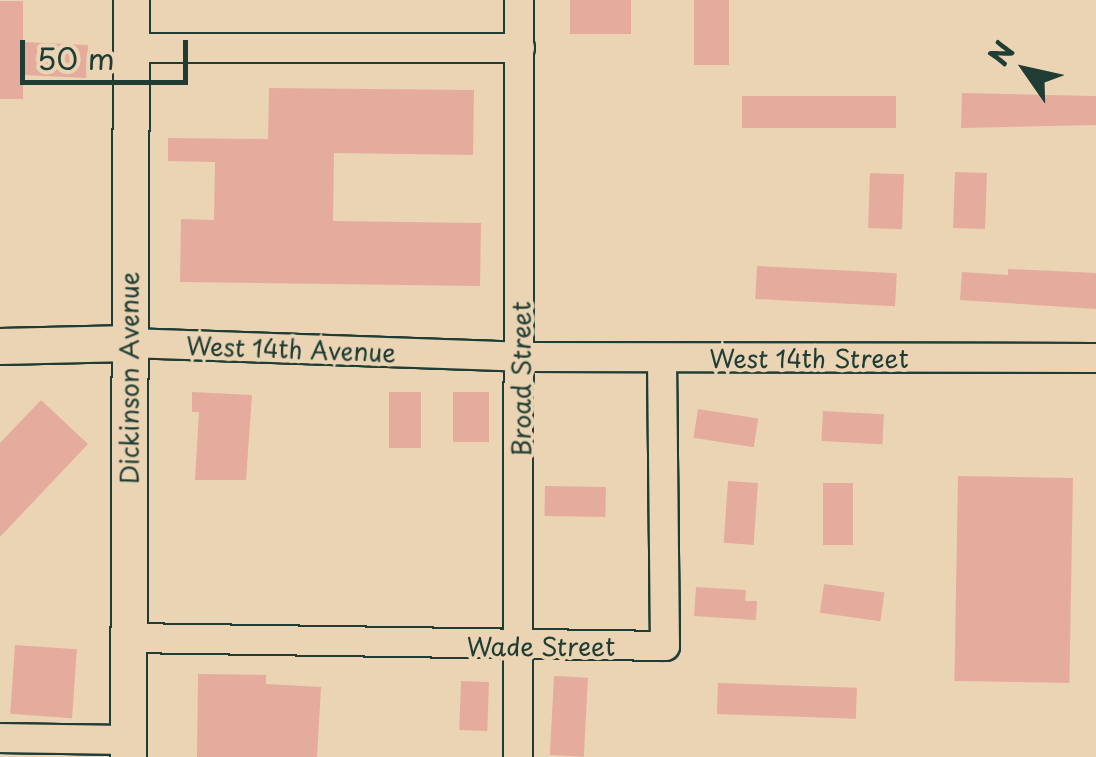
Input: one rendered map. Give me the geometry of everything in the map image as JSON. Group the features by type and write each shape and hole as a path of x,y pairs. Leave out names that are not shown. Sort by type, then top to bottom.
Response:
{"main road":[{"name":"Dickinson Avenue","path":"128,748 130,0"},
{"name":"West 14th Avenue","path":"0,346 130,343"}],"street":[{"name":"Broad Street","path":"518,757 522,357 519,0"},
{"path":"130,48 520,48"},
{"name":"West 14th Avenue","path":"130,343 522,357"},
{"name":"West 14th Street","path":"522,357 1096,358"},
{"name":"Wade Street","path":"128,638 518,648 666,646 662,358"},
{"path":"0,738 128,748"}],"building":[{"path":"570,0 631,0 631,34 570,34"},
{"path":"694,0 729,0 729,65 694,65"},
{"path":"0,1 23,1 23,42 88,45 86,78 23,75 23,99 0,99"},
{"path":"269,88 474,90 473,155 334,153 333,221 481,223 480,286 180,282 181,219 214,220 215,162 168,161 168,138 268,139"},
{"path":"962,93 1096,96 1096,125 961,128"},
{"path":"742,96 896,96 896,128 742,128"},
{"path":"955,172 987,173 985,229 953,228"},
{"path":"870,173 904,174 902,229 868,228"},
{"path":"757,266 897,273 895,306 755,299"},
{"path":"1008,269 1096,273 1096,309 960,300 962,272 1008,275"},
{"path":"192,392 252,395 246,480 195,480 199,412 192,412"},
{"path":"389,392 421,392 421,448 389,448"},
{"path":"453,392 489,392 489,442 453,442"},
{"path":"41,400 88,444 0,537 0,443"},
{"path":"698,409 758,419 754,447 693,438"},
{"path":"823,411 884,414 882,444 821,441"},
{"path":"958,476 1073,478 1069,683 954,681"},
{"path":"728,481 758,483 754,545 724,543"},
{"path":"823,483 853,483 853,545 823,545"},
{"path":"545,486 606,487 605,517 544,516"},
{"path":"824,584 884,592 880,621 820,613"},
{"path":"696,587 746,590 745,601 757,601 756,620 694,616"},
{"path":"15,645 77,649 72,718 10,714"},
{"path":"198,674 266,675 266,684 321,687 317,757 197,757"},
{"path":"554,676 588,678 584,757 550,755"},
{"path":"461,681 489,682 487,731 459,730"},
{"path":"718,683 857,688 856,719 717,714"}]}
